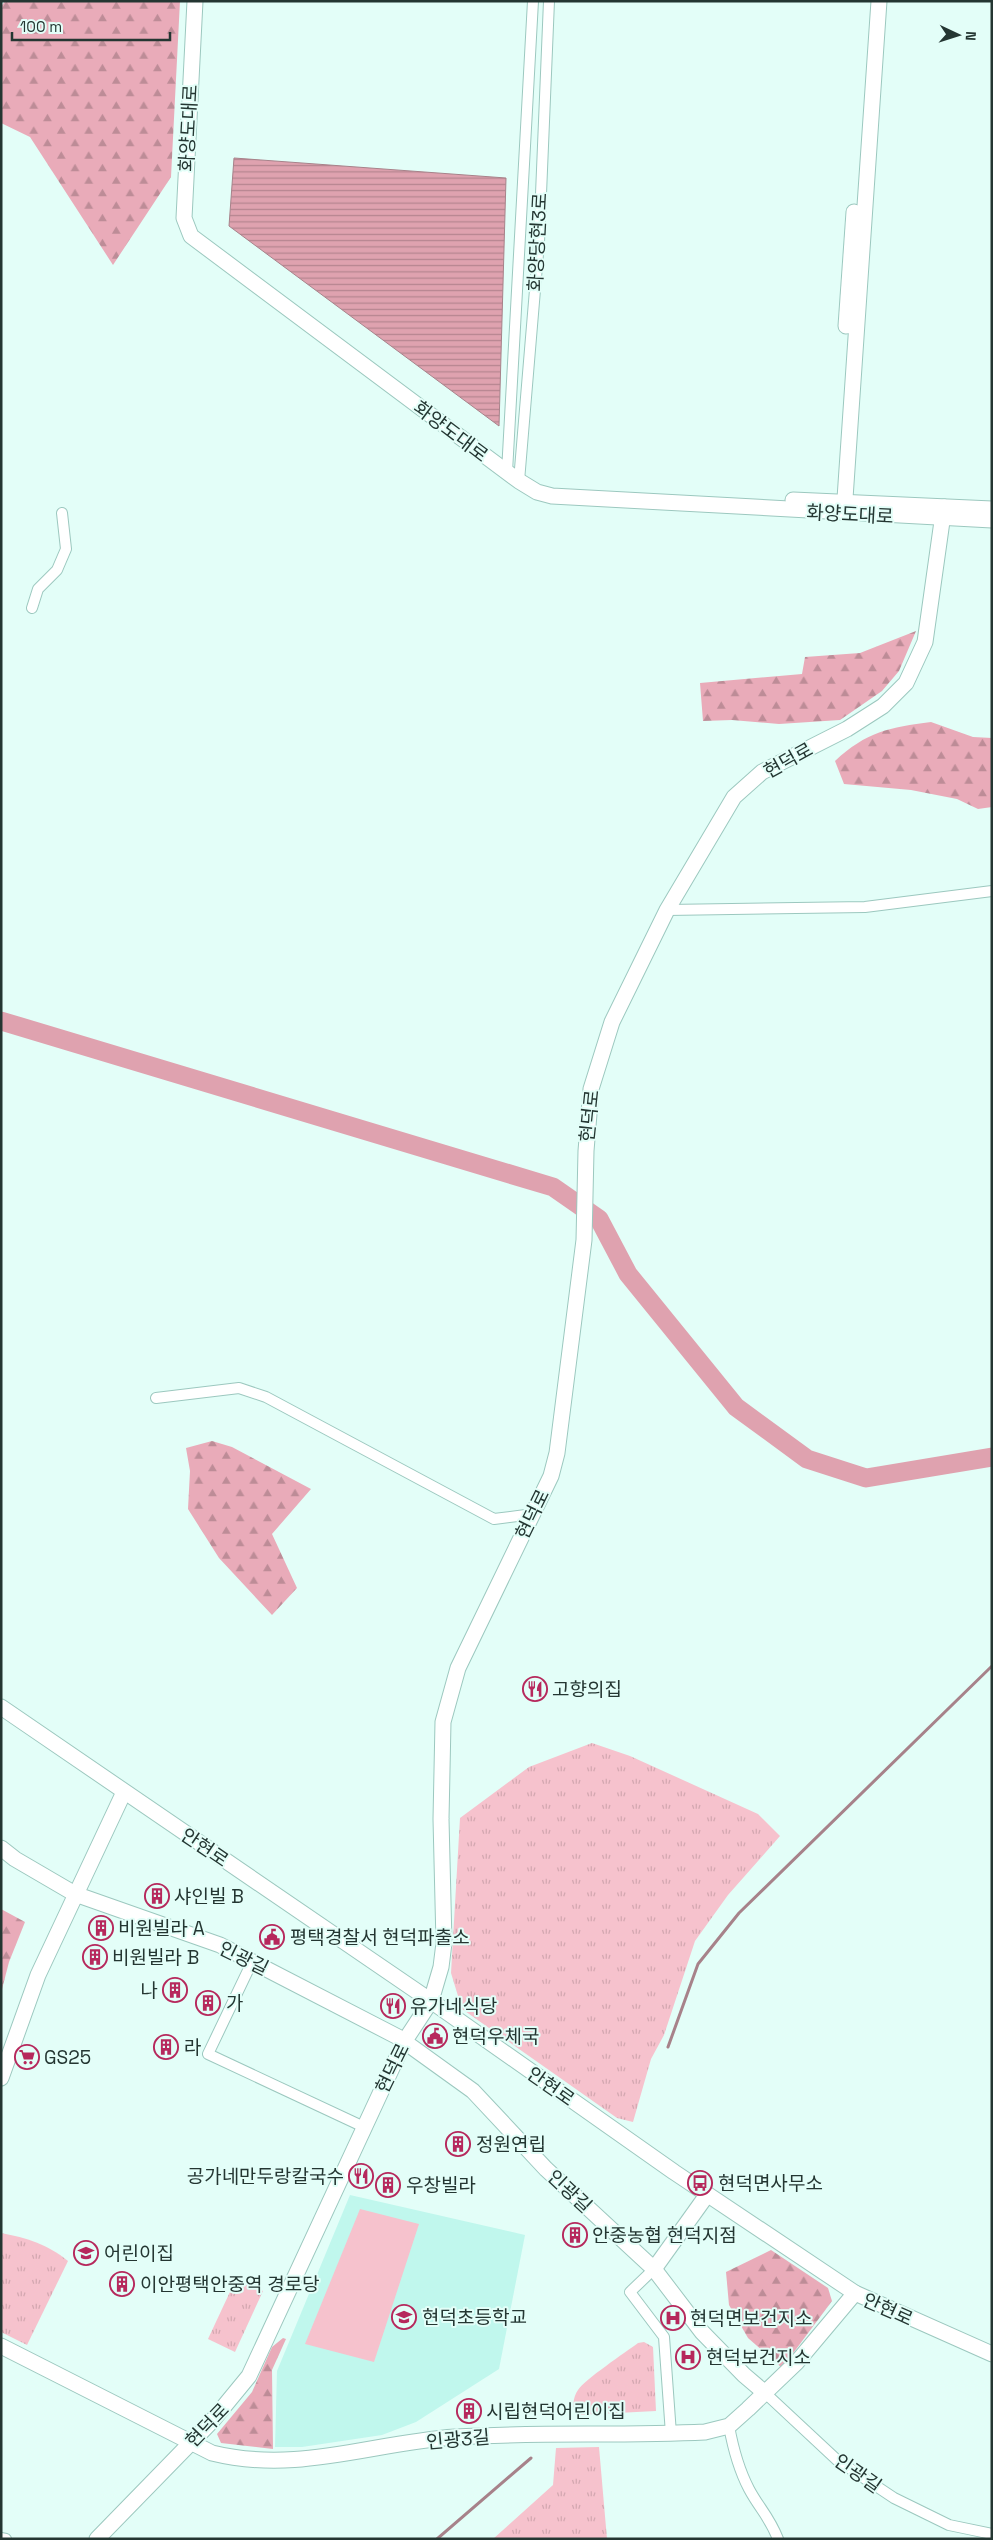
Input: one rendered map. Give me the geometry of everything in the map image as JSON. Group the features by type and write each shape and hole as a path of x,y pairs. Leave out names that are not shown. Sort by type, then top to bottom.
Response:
{"street":[{"name":"화양도대로","path":"195,1 184,218 191,236 513,473"},
{"name":"화양도대로","path":"204,1 191,228 537,492 552,496 943,513 992,520"},
{"name":"화양당현3로","path":"513,473 533,1"},
{"name":"화양당현3로","path":"513,473 539,242 549,1"},
{"path":"839,508 870,1"},
{"path":"839,508 879,1"},
{"name":"화양도대로","path":"943,513 992,509"},
{"name":"현덕로","path":"97,2539 234,2397 249,2376 404,2042 430,2001 442,1967 444,1943 441,1820 443,1722 458,1668 551,1476 562,1428 584,1240 588,1108 596,1069 612,1022 667,910 734,797 762,772 847,729 883,706 906,683 925,642 943,513"},
{"path":"32,608 38,588 58,570 66,549 62,514"},
{"path":"667,910 865,907 992,891"},
{"path":"156,1398 239,1388 266,1397 494,1519 532,1514"},
{"name":"안현로","path":"1,1707 430,2001 707,2195 854,2293 992,2354"},
{"path":"1,2078 38,1975 124,1792"},
{"name":"인광길","path":"1,1848 15,1859 75,1894 220,1945 404,2042 473,2091 546,2169 654,2269 702,2332 744,2375 837,2460 894,2498 949,2524 992,2534"},
{"path":"252,1962 208,2054 364,2127"},
{"path":"671,2434 664,2337 630,2292 654,2269 707,2195"},
{"path":"778,2539 771,2520 749,2490 736,2459 729,2426 796,2362 854,2293"},
{"name":"인광3길","path":"1,2346 212,2454 231,2458 297,2461 454,2438 568,2434 671,2434 705,2432 729,2426"},
{"path":"1,2538 6,2539"}],"shaded area":[{"path":"234,158 506,178 499,426 229,226"},
{"name":"현덕초등학교","path":"350,2195 525,2235 499,2369 416,2422 382,2435 302,2447 275,2447 277,2371"}],"green space":[{"path":"5,1 180,1 171,177 113,265 30,137 1,123 1,7"},
{"path":"916,631 899,671 882,691 840,720 779,724 732,720 703,721 700,683 802,674 805,657 860,653"},
{"path":"931,722 973,737 992,738 992,807 978,809 957,799 911,790 844,784 835,761 857,743 891,729"},
{"path":"212,1441 232,1447 311,1489 272,1534 297,1588 272,1615 219,1558 188,1509 190,1471 186,1448"},
{"path":"592,1743 630,1756 758,1814 780,1836 728,1895 695,1941 664,2035 651,2059 633,2122 617,2118 462,2009 451,1973 460,1818 529,1767"},
{"path":"1,1909 25,1922 9,1962 1,1993"},
{"path":"360,2209 419,2224 374,2362 305,2344"},
{"path":"1,2233 36,2242 68,2261 27,2345 1,2332"},
{"path":"771,2250 828,2288 832,2301 782,2368 748,2338 729,2305 726,2272"},
{"path":"236,2279 263,2291 235,2352 208,2339"},
{"path":"283,2338 286,2339 272,2370 273,2449 221,2443 217,2434 252,2392 272,2347"},
{"path":"644,2342 653,2347 656,2411 578,2415 574,2410 574,2399 582,2385 638,2343"},
{"path":"599,2447 607,2539 493,2539 553,2485 556,2448"}],"waterway":[{"path":"1,1021 553,1187 599,1219 628,1274 736,1407 807,1459 866,1478 992,1457"},
{"path":"668,2047 698,1964 739,1913 992,1666"},
{"path":"437,2539 531,2458"}],"place":[{"name":"고향의집","path":"535,1689"},
{"name":"샤인빌 B","path":"157,1896"},
{"name":"비원빌라 A","path":"101,1928"},
{"name":"평택경찰서 현덕파출소","path":"272,1937"},
{"name":"비원빌라 B","path":"95,1957"},
{"name":"나","path":"175,1990"},
{"name":"가","path":"208,2003"},
{"name":"유가네식당","path":"393,2006"},
{"name":"현덕우체국","path":"435,2036"},
{"name":"라","path":"166,2047"},
{"name":"GS25","path":"27,2057"},
{"name":"정원연립","path":"458,2144"},
{"name":"공가네만두랑칼국수","path":"361,2176"},
{"name":"현덕면사무소","path":"700,2183"},
{"name":"우창빌라","path":"388,2185"},
{"name":"안중농협 현덕지점","path":"575,2235"},
{"name":"어린이집","path":"86,2253"},
{"name":"이안평택안중역 경로당","path":"122,2284"},
{"name":"현덕초등학교","path":"404,2317"},
{"name":"현덕면보건지소","path":"673,2318"},
{"name":"현덕보건지소","path":"688,2357"},
{"name":"시립현덕어린이집","path":"469,2411"}]}
